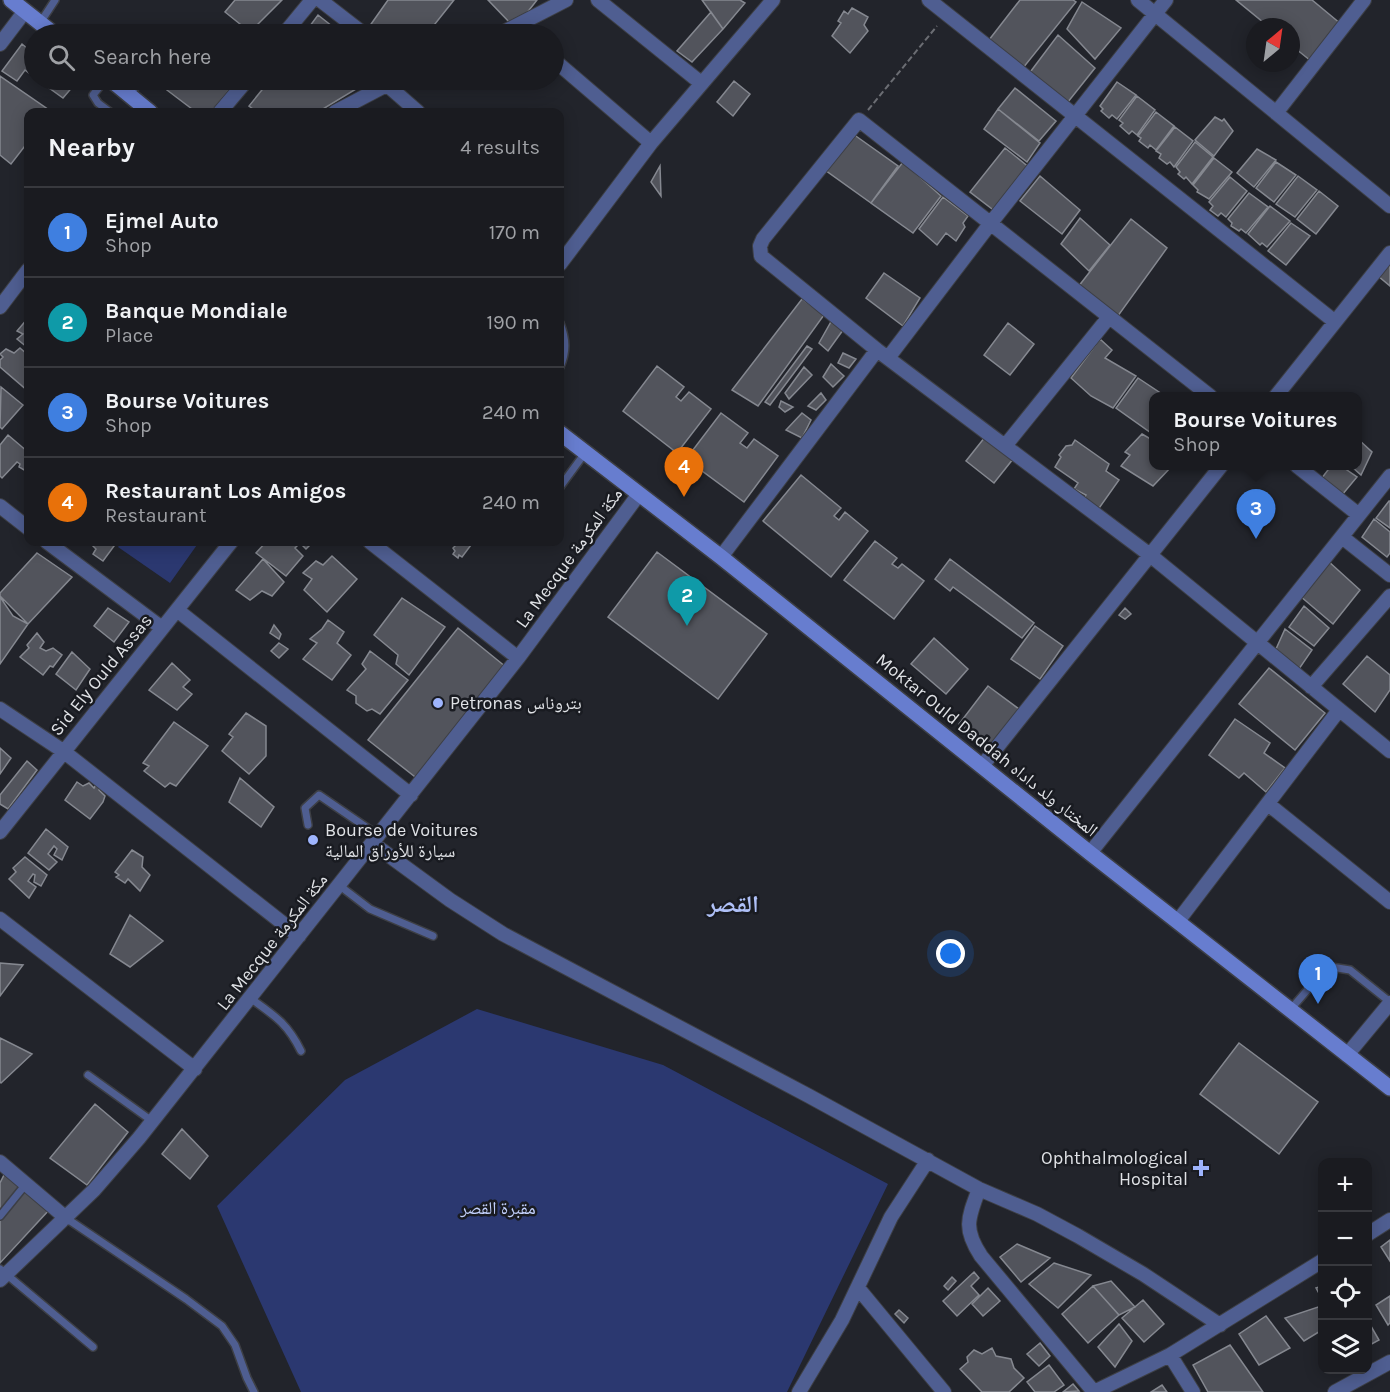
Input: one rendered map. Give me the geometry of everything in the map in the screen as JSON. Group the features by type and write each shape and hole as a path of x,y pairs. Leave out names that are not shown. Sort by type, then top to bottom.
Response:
{"main road":[{"path":"11,0 40,23"},
{"path":"124,90 144,108"},
{"name":"Moktar Ould Daddah المختار ولد داداه","path":"564,436 721,556 1090,853 1390,1088"}],"street":[{"path":"292,24 312,0"},
{"path":"320,0 351,24"},
{"path":"530,24 566,0"},
{"path":"598,0 701,83"},
{"path":"564,247 773,0"},
{"path":"929,0 1334,321"},
{"path":"1138,0 1390,206"},
{"path":"721,556 990,224 1166,0"},
{"path":"1276,113 1364,0"},
{"path":"0,44 25,11"},
{"path":"564,69 651,143"},
{"path":"222,106 237,90"},
{"path":"342,108 376,90"},
{"path":"398,90 414,108"},
{"path":"1205,392 859,120 763,239 760,246 761,256 883,354 1150,555 1390,751"},
{"path":"1279,392 1390,253"},
{"path":"0,307 24,275"},
{"path":"1005,446 1109,317"},
{"path":"982,766 1217,470"},
{"path":"1303,470 1359,515"},
{"path":"1090,853 1390,476"},
{"name":"La Mecque مكة المكرمة","path":"2,1274 94,1190 195,1069 518,658 639,494"},
{"path":"0,506 24,525"},
{"path":"1342,537 1390,575"},
{"path":"52,546 162,628"},
{"name":"Sid Ely Ould Assas","path":"0,832 228,546"},
{"path":"375,546 518,658"},
{"path":"1311,687 1390,596"},
{"path":"177,610 411,795"},
{"path":"0,710 63,751 299,936"},
{"path":"1178,921 1339,710"},
{"path":"1268,804 1390,903"},
{"path":"375,840 450,900 503,934 979,1189 1037,1214 1078,1236 1143,1274 1220,1325"},
{"path":"0,919 195,1069"},
{"path":"1347,1055 1390,1003"},
{"path":"806,1388 858,1288 891,1217 928,1160"},
{"path":"0,1162 66,1218"},
{"path":"979,1189 969,1215 968,1229 971,1242 1094,1392 1170,1355 1318,1265"},
{"path":"1372,1231 1390,1220"},
{"path":"858,1288 944,1392"},
{"path":"1170,1355 1193,1392"},
{"path":"1338,1391 1390,1362"}],"lane":[{"path":"40,23 55,0"},
{"path":"97,90 93,95 105,108"},
{"path":"129,94 133,90"},
{"path":"564,333 564,357"},
{"path":"564,482 585,453"},
{"path":"308,825 305,808 319,795 375,840"},
{"path":"340,886 370,909 433,936"},
{"path":"1290,1010 1316,980 1331,967 1350,970 1390,1003"},
{"path":"250,998 283,1021 301,1051"},
{"path":"88,1075 152,1121"},
{"path":"0,1216 26,1184"},
{"path":"66,1218 222,1326 235,1345 254,1392"},
{"path":"2,1274 93,1347"}],"path":[{"path":"859,120 946,14"}],"green space":[{"path":"119,546 196,546 170,583"},
{"name":"مقبرة القصر","path":"477,1009 663,1065 888,1184 787,1392 301,1392 217,1206 345,1080"}],"building":[{"path":"235,0 282,0 258,24 240,24 225,12"},
{"path":"388,0 454,0 435,24 371,24"},
{"path":"488,0 537,0 518,24 511,24"},
{"path":"702,0 740,0 745,3 723,29"},
{"path":"1020,0 1073,0 1076,2 1023,68 989,40"},
{"path":"1236,0 1312,0 1341,24 1311,61 1300,52 1300,18 1258,18"},
{"path":"1082,2 1121,28 1095,59 1067,29"},
{"path":"852,8 868,17 864,25 868,31 850,53 832,36 841,23 838,21 844,11 848,14"},
{"path":"711,12 723,29 692,62 677,51"},
{"path":"318,15 329,24 311,24"},
{"path":"1058,35 1095,68 1064,107 1028,75"},
{"path":"22,44 24,46 24,71 17,81 2,71"},
{"path":"0,76 46,108 24,108 24,147 11,164 0,155"},
{"path":"734,81 750,94 733,116 717,102"},
{"path":"1117,82 1136,95 1117,119 1112,115 1109,118 1101,111 1103,109 1100,106"},
{"path":"1015,88 1056,121 1039,141 998,109"},
{"path":"52,90 70,90 63,98"},
{"path":"167,90 229,90 214,108 191,108"},
{"path":"262,90 354,90 325,108 252,108 249,106"},
{"path":"1137,96 1155,110 1137,135 1132,131 1129,134 1120,126 1123,123 1119,120"},
{"path":"998,109 1040,143 1027,162 984,129"},
{"path":"1156,112 1174,126 1156,150 1150,145 1148,148 1139,141 1141,138 1138,136"},
{"path":"1215,117 1222,121 1224,119 1233,131 1214,156 1195,140"},
{"path":"1175,127 1193,141 1174,167 1170,162 1167,164 1159,158 1161,154 1156,151"},
{"path":"853,134 898,166 871,203 825,170"},
{"path":"1195,142 1213,157 1192,184 1186,177 1184,179 1178,174 1180,172 1176,167"},
{"path":"1005,148 1030,168 996,212 970,192"},
{"path":"1257,149 1276,160 1254,187 1237,173"},
{"path":"1214,158 1232,172 1209,199 1197,192 1198,190 1193,185"},
{"path":"903,162 941,196 913,233 871,203"},
{"path":"1276,162 1296,175 1274,202 1256,188"},
{"path":"660,166 661,196 651,182"},
{"path":"1040,176 1080,210 1062,234 1020,201"},
{"path":"1298,176 1317,190 1295,217 1276,204"},
{"path":"1230,177 1247,191 1226,217 1221,213 1218,216 1210,210 1213,206 1209,202"},
{"path":"1319,191 1338,206 1316,234 1297,219"},
{"path":"1249,193 1268,207 1246,233 1231,226 1232,223 1228,219"},
{"path":"943,197 968,216 963,223 965,227 956,241 946,233 937,245 919,229"},
{"path":"1270,206 1290,221 1267,247 1262,243 1260,245 1248,234"},
{"path":"1080,218 1110,245 1089,271 1061,244"},
{"path":"1131,219 1167,248 1115,320 1078,287"},
{"path":"1291,223 1310,236 1286,265 1268,251"},
{"path":"1390,262 1390,286 1378,276"},
{"path":"884,273 920,298 903,326 866,298"},
{"path":"802,299 824,315 758,406 732,390"},
{"path":"832,320 843,330 828,351 819,343"},
{"path":"24,323 24,345 17,339 23,334 17,331"},
{"path":"1008,323 1034,344 1010,375 984,355"},
{"path":"1100,339 1112,350 1105,358 1136,376 1113,408 1091,396 1071,378"},
{"path":"807,346 812,349 770,405 765,402"},
{"path":"20,348 24,352 24,388 0,367 0,360 3,357 0,354 6,349 14,353"},
{"path":"843,353 856,359 849,368 838,363"},
{"path":"831,364 844,376 833,387 823,377"},
{"path":"657,366 684,387 676,397 681,401 689,392 711,409 677,453 623,411"},
{"path":"804,367 812,375 789,399 785,393"},
{"path":"1138,378 1159,392 1149,392 1149,431 1116,408"},
{"path":"1,387 23,405 2,429 0,427"},
{"path":"821,393 826,400 816,410 808,406"},
{"path":"781,401 793,407 785,412 779,407"},
{"path":"721,413 748,433 740,443 747,448 754,439 778,456 744,502 686,459"},
{"path":"802,413 811,420 802,438 786,430"},
{"path":"1142,434 1149,438 1149,470 1168,470 1153,486 1121,466 1130,455 1125,452"},
{"path":"8,435 24,449 24,470 19,467 20,464 17,462 2,478 0,476 0,445"},
{"path":"985,437 1013,459 994,483 966,461"},
{"path":"1075,440 1109,464 1106,471 1119,480 1097,511 1082,500 1086,495 1074,489 1078,483 1055,467 1061,457 1059,455"},
{"path":"1362,443 1372,452 1361,475 1355,470 1362,470"},
{"path":"1328,470 1347,470 1357,477 1342,495 1321,479"},
{"path":"801,475 841,508 834,516 839,520 845,512 868,531 831,577 763,521"},
{"path":"1390,501 1390,528 1376,518"},
{"path":"1374,519 1390,532 1390,553 1387,557 1362,537"},
{"path":"875,541 897,558 892,564 898,568 902,564 924,581 894,619 844,580"},
{"path":"93,546 114,546 103,561 93,554 96,549"},
{"path":"262,546 297,546 295,548 303,556 286,576 256,553"},
{"path":"470,546 462,557 459,555 458,558 453,554 455,551 453,548"},
{"path":"657,552 767,634 718,699 608,617"},
{"path":"37,553 72,577 28,624 0,596 0,593"},
{"path":"332,556 357,579 327,612 304,590 312,579 303,573 316,561 323,565"},
{"path":"263,559 284,582 272,596 262,591 250,600 236,590"},
{"path":"950,559 1034,623 1022,638 953,587 950,591 935,579"},
{"path":"1328,561 1360,590 1333,624 1300,596"},
{"path":"0,597 13,616 28,624 0,664"},
{"path":"402,598 445,627 409,675 396,664 398,655 374,635"},
{"path":"1304,606 1329,628 1314,646 1289,627"},
{"path":"108,608 129,622 114,642 94,626"},
{"path":"1125,608 1131,614 1125,619 1119,615"},
{"path":"328,620 344,632 337,643 351,655 332,680 303,659 317,643 310,639 322,629"},
{"path":"274,625 281,634 279,639 270,633"},
{"path":"1035,626 1063,646 1040,679 1011,659"},
{"name":"Petronas بتروناس","path":"458,628 506,667 419,780 368,740"},
{"path":"1285,629 1312,650 1299,669 1276,649"},
{"path":"37,633 44,642 40,648 46,651 53,648 62,655 43,675 20,657 29,648 27,645"},
{"path":"934,638 968,669 946,694 911,664"},
{"path":"279,643 288,649 279,658 271,651"},
{"path":"370,651 408,680 380,714 372,709 367,711 356,703 356,696 347,690 366,669 362,664"},
{"path":"72,652 90,669 76,690 56,674"},
{"path":"1367,656 1390,675 1390,690 1375,712 1343,684"},
{"path":"172,663 190,680 183,687 192,694 177,710 149,690"},
{"path":"1269,668 1325,713 1295,750 1239,704"},
{"path":"988,686 1019,709 990,747 959,724"},
{"path":"246,713 266,726 266,756 249,774 222,751 233,737 229,734"},
{"path":"1235,719 1270,743 1264,753 1285,768 1266,792 1244,773 1239,778 1209,755"},
{"path":"174,722 208,746 176,786 170,783 165,787 144,771 149,766 143,763"},
{"path":"0,748 11,758 0,774"},
{"path":"27,761 37,770 8,809 0,804 0,795"},
{"path":"240,778 274,807 261,827 229,802"},
{"path":"77,782 83,786 89,783 94,788 97,783 102,786 99,790 105,796 103,802 90,819 65,800"},
{"path":"46,829 68,847 62,860 54,855 57,849 54,846 48,854 57,862 49,870 28,853"},
{"path":"132,850 143,857 142,867 150,875 140,891 128,879 125,883 116,877 119,875 115,872"},
{"path":"25,857 47,875 41,886 34,882 35,875 33,874 28,881 36,887 29,898 9,879 16,872 13,868"},
{"path":"130,915 163,941 130,967 110,954"},
{"path":"0,963 23,965 0,996"},
{"path":"0,1038 32,1054 1,1083 0,1082"},
{"path":"1239,1043 1318,1102 1279,1154 1200,1094"},
{"path":"95,1104 128,1132 87,1185 50,1158"},
{"path":"182,1129 208,1156 190,1179 162,1154"},
{"path":"5,1173 49,1210 0,1263 0,1183"},
{"path":"1390,1240 1390,1261 1381,1247"},
{"path":"1017,1244 1050,1258 1021,1282 1000,1257"},
{"path":"1054,1263 1091,1275 1058,1308 1029,1284"},
{"path":"974,1272 979,1278 971,1286 979,1295 957,1316 943,1301"},
{"path":"952,1277 956,1281 948,1290 944,1286"},
{"path":"1111,1281 1135,1307 1119,1315 1093,1286"},
{"path":"1093,1286 1119,1315 1088,1343 1062,1314"},
{"path":"988,1288 1000,1301 983,1316 972,1304"},
{"path":"1390,1296 1390,1323 1388,1325 1376,1305"},
{"path":"1143,1300 1164,1324 1144,1342 1122,1318"},
{"path":"1318,1307 1318,1332 1304,1341 1285,1318"},
{"path":"899,1310 908,1318 904,1323 895,1314"},
{"path":"1266,1316 1290,1348 1259,1365 1239,1334"},
{"path":"1119,1324 1132,1341 1115,1367 1098,1347"},
{"path":"1372,1328 1379,1340 1372,1344"},
{"path":"1040,1343 1050,1356 1039,1366 1027,1354"},
{"path":"1230,1345 1263,1392 1208,1392 1193,1365"},
{"path":"992,1348 996,1356 1011,1359 1014,1368 1024,1378 1009,1392 982,1392 960,1369 968,1362 967,1357 974,1350 982,1354"},
{"path":"1049,1365 1064,1385 1054,1392 1035,1392 1027,1382"},
{"path":"1073,1384 1079,1391 1063,1392"},
{"path":"1162,1385 1167,1392 1151,1392"}],"place":[{"name":"Restaurant Los Amigos","path":"684,497"},
{"name":"Bourse Voitures","path":"1256,539"},
{"name":"Banque Mondiale","path":"687,626"},
{"name":"Petronas بتروناس","path":"438,703"},
{"name":"Bourse de Voitures سيارة للأوراق المالية","path":"313,840"},
{"name":"Ejmel Auto","path":"1318,1004"},
{"name":"Ophthalmological Hospital","path":"1201,1168"}],"district":[{"name":"القصر","path":"733,904"}]}
